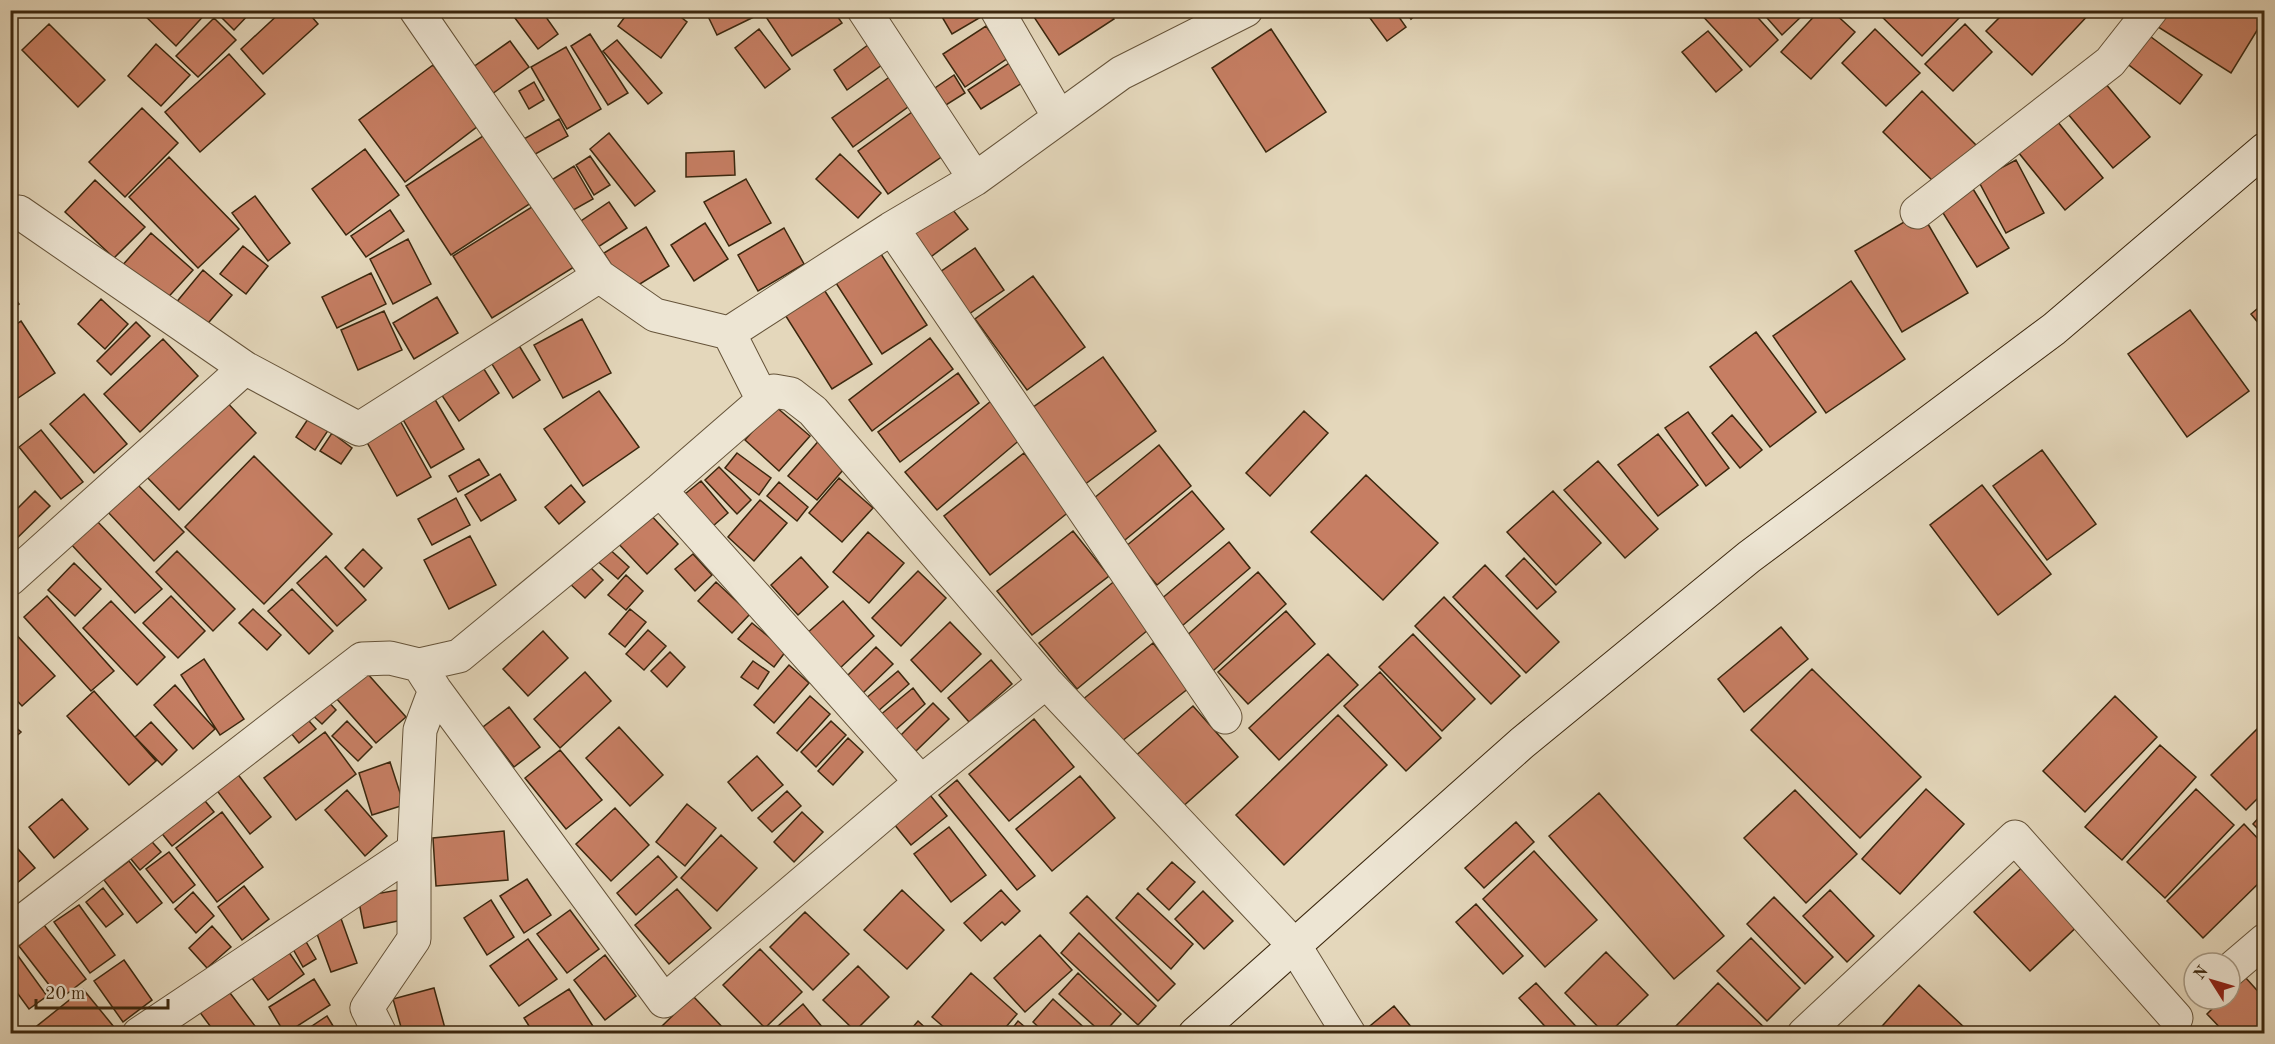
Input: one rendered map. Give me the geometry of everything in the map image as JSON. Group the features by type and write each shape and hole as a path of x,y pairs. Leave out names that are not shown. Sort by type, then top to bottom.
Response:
{"street":[{"path":"416,10 599,276 655,315 729,333 892,228 975,179 1120,73 1246,10"},
{"path":"864,10 975,179"},
{"path":"997,10 1059,117"},
{"path":"1917,212 2110,62 2151,10"},
{"path":"1195,1034 1531,735 1749,557 2054,328 2265,150"},
{"path":"13,210 245,368 359,429 599,276"},
{"path":"892,228 1225,717"},
{"path":"729,333 763,400"},
{"path":"10,579 245,368"},
{"path":"380,1034 367,1008 414,939 414,850 420,729 427,677 459,656 660,490 774,391 791,394 813,411 1046,682 1294,945 1349,1034"},
{"path":"660,490 921,782"},
{"path":"10,932 362,659 390,658 427,677 664,1001 921,782 1046,682"},
{"path":"1803,1034 2014,837 2177,1017"},
{"path":"139,1034 414,850"},
{"path":"2242,960 2265,941"}],"building":[{"path":"139,10 209,10 176,46"},
{"path":"214,10 253,10 234,30"},
{"path":"283,10 306,10 318,24 263,74 241,49"},
{"path":"509,10 541,10 558,34 538,49"},
{"path":"630,10 672,10 687,22 661,58 618,26"},
{"path":"705,10 761,10 762,13 717,35"},
{"path":"776,10 833,10 842,23 792,56 766,17"},
{"path":"938,10 991,10 991,11 952,34"},
{"path":"1037,10 1108,10 1114,19 1059,55 1032,14"},
{"path":"1364,10 1394,10 1406,27 1387,41"},
{"path":"1405,10 1421,10 1411,19"},
{"path":"1697,10 1751,10 1778,40 1750,67"},
{"path":"1760,10 1800,10 1804,14 1782,35"},
{"path":"1820,10 1831,10 1855,32 1811,79 1781,52"},
{"path":"1962,10 1964,13 1922,56 1876,11"},
{"path":"2007,10 2093,10 2032,75 1986,31"},
{"path":"2165,10 2254,10 2264,19 2231,73 2155,25"},
{"path":"214,18 236,40 198,77 176,56"},
{"path":"49,24 105,80 78,107 22,50"},
{"path":"1965,24 1992,52 1953,91 1925,64"},
{"path":"986,26 1008,58 965,87 943,54"},
{"path":"759,29 790,69 765,88 735,48"},
{"path":"1271,29 1326,112 1266,152 1212,68"},
{"path":"1875,29 1920,73 1886,106 1842,63"},
{"path":"1708,31 1742,70 1716,92 1682,52"},
{"path":"2143,31 2202,75 2180,104 2121,59"},
{"path":"590,34 628,93 608,105 571,46"},
{"path":"617,40 662,93 648,104 603,51"},
{"path":"510,41 529,67 488,97 469,70"},
{"path":"872,42 886,62 847,90 834,70"},
{"path":"156,44 190,75 161,106 128,76"},
{"path":"566,47 601,109 567,129 531,67"},
{"path":"229,54 265,94 200,152 165,112"},
{"path":"1020,56 1033,76 981,109 968,90"},
{"path":"433,65 478,126 405,182 359,120"},
{"path":"954,75 965,93 946,105 935,88"},
{"path":"891,76 912,104 853,147 832,118"},
{"path":"534,82 544,100 529,109 519,91"},
{"path":"2105,83 2150,137 2113,168 2068,114"},
{"path":"1922,91 1977,146 1938,186 1883,132"},
{"path":"919,107 950,151 888,194 858,151"},
{"path":"142,108 178,143 125,197 89,162"},
{"path":"2053,116 2103,178 2065,210 2014,147"},
{"path":"559,119 568,136 530,157 522,140"},
{"path":"609,133 655,191 635,206 590,149"},
{"path":"486,134 531,203 451,255 406,186"},
{"path":"365,149 399,195 346,235 312,189"},
{"path":"734,151 735,175 686,177 686,153"},
{"path":"840,154 881,193 858,218 816,179"},
{"path":"590,156 610,185 594,195 576,165"},
{"path":"169,157 239,229 198,268 129,197"},
{"path":"2016,160 2044,213 2006,233 1978,180"},
{"path":"574,166 593,199 568,213 550,181"},
{"path":"746,179 771,223 729,246 704,202"},
{"path":"95,180 145,227 114,258 65,212"},
{"path":"1970,184 2009,248 1977,267 1938,205"},
{"path":"255,196 290,243 268,261 232,213"},
{"path":"609,202 627,228 592,251 575,225"},
{"path":"535,205 574,267 492,318 453,256"},
{"path":"949,205 968,229 928,259 910,235"},
{"path":"390,210 404,231 366,257 351,236"},
{"path":"1921,212 1968,293 1902,332 1855,251"},
{"path":"705,223 728,259 694,281 671,245"},
{"path":"646,227 669,266 627,292 604,253"},
{"path":"784,228 804,264 758,291 738,255"},
{"path":"151,233 193,270 162,304 121,267"},
{"path":"408,239 431,284 393,304 370,259"},
{"path":"243,246 268,266 246,294 220,274"},
{"path":"975,248 1004,290 969,314 940,272"},
{"path":"879,251 927,325 882,354 834,280"},
{"path":"203,270 232,295 204,328 175,304"},
{"path":"371,273 386,304 337,328 322,297"},
{"path":"1033,276 1085,347 1027,390 975,319"},
{"path":"1851,281 1905,359 1826,413 1773,336"},
{"path":"821,285 872,364 832,389 782,310"},
{"path":"10,291 19,304 10,310"},
{"path":"437,297 458,333 414,359 393,323"},
{"path":"101,299 128,324 105,349 78,324"},
{"path":"2264,303 2264,330 2251,314"},
{"path":"2190,310 2249,391 2187,437 2128,354"},
{"path":"384,311 402,350 358,370 341,330"},
{"path":"582,319 611,373 563,398 534,345"},
{"path":"21,321 55,373 18,398 10,387 10,329"},
{"path":"136,322 150,336 111,375 97,361"},
{"path":"1756,332 1816,412 1770,447 1710,367"},
{"path":"930,338 953,369 872,431 849,400"},
{"path":"163,339 198,376 140,432 104,394"},
{"path":"515,339 540,380 513,398 487,356"},
{"path":"1103,357 1156,431 1080,488 1025,413"},
{"path":"477,358 499,393 459,421 435,385"},
{"path":"958,373 979,403 900,462 878,432"},
{"path":"430,391 464,449 431,468 398,411"},
{"path":"599,391 639,447 583,486 544,429"},
{"path":"84,394 127,444 94,473 50,424"},
{"path":"220,395 256,433 179,510 142,472"},
{"path":"991,401 1022,438 937,510 905,472"},
{"path":"775,406 810,436 779,471 745,440"},
{"path":"1304,411 1328,433 1270,496 1246,473"},
{"path":"1688,412 1729,468 1706,486 1665,428"},
{"path":"312,413 331,426 315,450 296,437"},
{"path":"1732,415 1762,450 1740,468 1712,433"},
{"path":"398,417 431,477 397,496 364,437"},
{"path":"41,430 83,482 61,499 19,447"},
{"path":"332,433 352,448 341,464 320,451"},
{"path":"1658,434 1698,485 1658,516 1618,465"},
{"path":"822,437 850,462 817,500 788,476"},
{"path":"1159,445 1191,486 1120,544 1088,503"},
{"path":"2042,450 2096,524 2047,560 1993,486"},
{"path":"737,453 771,478 759,495 725,468"},
{"path":"1024,453 1070,511 990,575 944,516"},
{"path":"254,456 332,534 264,604 185,527"},
{"path":"479,459 489,475 458,492 449,476"},
{"path":"1598,461 1658,529 1625,558 1564,490"},
{"path":"719,467 751,500 737,514 705,480"},
{"path":"500,474 516,500 481,521 465,495"},
{"path":"1366,475 1438,543 1383,600 1311,532"},
{"path":"839,478 873,508 842,542 809,513"},
{"path":"134,481 184,532 154,561 106,510"},
{"path":"701,481 728,513 713,526 685,494"},
{"path":"779,482 808,507 797,521 767,496"},
{"path":"571,485 585,502 559,524 545,507"},
{"path":"1982,485 2051,574 1998,615 1930,525"},
{"path":"35,491 50,506 10,545 10,516"},
{"path":"1192,491 1224,529 1157,585 1125,547"},
{"path":"1553,491 1601,543 1556,585 1507,532"},
{"path":"456,498 470,525 432,545 418,519"},
{"path":"760,500 787,523 754,561 728,537"},
{"path":"645,509 678,544 647,574 614,539"},
{"path":"95,519 162,589 135,613 70,543"},
{"path":"1073,531 1109,576 1032,635 997,591"},
{"path":"868,532 904,563 869,603 833,572"},
{"path":"470,536 496,585 449,609 424,560"},
{"path":"1229,542 1250,568 1182,626 1160,600"},
{"path":"606,546 629,567 618,579 595,559"},
{"path":"363,549 382,568 364,587 345,568"},
{"path":"177,551 235,609 213,631 156,572"},
{"path":"693,554 712,575 695,591 675,569"},
{"path":"326,556 366,600 337,626 297,583"},
{"path":"801,557 828,587 798,615 771,585"},
{"path":"1524,558 1556,592 1537,609 1506,576"},
{"path":"585,562 603,580 585,598 567,581"},
{"path":"74,563 101,589 75,616 48,590"},
{"path":"1485,565 1559,642 1526,673 1453,597"},
{"path":"918,571 946,598 901,646 872,618"},
{"path":"1258,572 1286,604 1213,671 1184,638"},
{"path":"626,575 643,591 626,610 608,595"},
{"path":"1117,579 1154,625 1077,689 1039,643"},
{"path":"716,582 750,614 732,633 698,601"},
{"path":"292,589 333,631 309,654 268,611"},
{"path":"47,596 114,671 91,691 24,617"},
{"path":"171,596 205,631 178,658 143,623"},
{"path":"1444,597 1520,676 1491,704 1415,626"},
{"path":"111,601 165,657 137,685 83,628"},
{"path":"843,601 874,636 837,671 805,635"},
{"path":"253,609 281,635 267,650 239,623"},
{"path":"630,609 646,622 625,647 609,634"},
{"path":"1286,611 1315,644 1248,704 1218,672"},
{"path":"950,622 981,654 941,692 911,660"},
{"path":"752,623 786,651 774,667 738,639"},
{"path":"1781,627 1808,659 1744,712 1718,679"},
{"path":"10,628 55,676 22,706 10,693"},
{"path":"648,630 666,646 644,670 626,654"},
{"path":"543,631 568,658 528,696 503,669"},
{"path":"1413,634 1475,699 1442,731 1379,667"},
{"path":"1153,643 1189,688 1117,745 1082,700"},
{"path":"876,647 893,664 863,693 847,676"},
{"path":"670,652 685,667 667,687 651,671"},
{"path":"1328,654 1358,685 1279,760 1249,728"},
{"path":"204,659 244,719 220,735 181,675"},
{"path":"991,660 1012,684 969,722 948,698"},
{"path":"753,661 769,672 758,689 741,677"},
{"path":"789,665 809,683 774,723 754,705"},
{"path":"1812,669 1921,777 1860,838 1751,730"},
{"path":"898,671 909,684 877,712 865,699"},
{"path":"366,672 406,717 376,743 336,698"},
{"path":"585,672 611,701 560,748 534,719"},
{"path":"1380,672 1441,738 1406,771 1344,706"},
{"path":"175,685 215,729 193,749 154,705"},
{"path":"913,688 925,704 893,732 879,716"},
{"path":"94,691 156,761 129,785 67,716"},
{"path":"323,696 336,710 322,724 308,711"},
{"path":"810,696 830,714 797,751 777,733"},
{"path":"2115,696 2157,737 2085,812 2043,771"},
{"path":"933,703 949,719 916,751 900,736"},
{"path":"1193,706 1238,757 1179,810 1132,759"},
{"path":"509,707 540,747 514,767 483,727"},
{"path":"303,714 316,729 299,743 287,728"},
{"path":"1338,715 1387,765 1284,865 1236,815"},
{"path":"1034,719 1074,767 1009,821 969,774"},
{"path":"347,721 372,747 358,761 332,736"},
{"path":"831,721 846,735 816,767 801,752"},
{"path":"10,722 21,732 10,742"},
{"path":"151,722 177,750 162,765 135,737"},
{"path":"2264,722 2264,792 2246,810 2211,775"},
{"path":"619,727 663,775 630,806 586,758"},
{"path":"325,732 356,774 296,820 264,778"},
{"path":"848,738 863,752 833,785 818,771"},
{"path":"2160,745 2196,777 2122,860 2085,827"},
{"path":"560,750 602,800 566,829 525,778"},
{"path":"757,756 783,785 752,811 728,782"},
{"path":"390,762 404,805 372,815 359,773"},
{"path":"236,772 271,817 250,834 215,788"},
{"path":"1080,776 1115,818 1052,871 1016,829"},
{"path":"957,780 1035,876 1017,890 939,795"},
{"path":"1926,789 1964,824 1900,894 1862,859"},
{"path":"2196,789 2234,825 2165,898 2127,862"},
{"path":"347,790 387,836 365,856 325,810"},
{"path":"1795,790 1857,854 1806,903 1744,838"},
{"path":"197,791 214,812 172,846 155,825"},
{"path":"787,791 801,806 772,832 758,818"},
{"path":"1599,793 1724,936 1674,979 1549,836"},
{"path":"930,795 947,816 911,845 894,824"},
{"path":"62,799 88,829 54,858 29,827"},
{"path":"687,804 716,828 685,866 656,842"},
{"path":"615,808 649,845 611,881 576,844"},
{"path":"222,812 263,867 217,902 176,848"},
{"path":"802,812 823,832 794,862 774,842"},
{"path":"2264,812 2264,835 2253,824"},
{"path":"1516,822 1534,842 1484,888 1465,868"},
{"path":"2244,824 2264,845 2264,878 2203,938 2167,901"},
{"path":"949,827 986,875 951,902 914,854"},
{"path":"504,831 508,880 436,886 433,838"},
{"path":"146,835 161,852 140,870 126,853"},
{"path":"721,835 757,868 717,911 681,878"},
{"path":"10,840 35,868 10,889"},
{"path":"1534,851 1597,920 1545,967 1483,899"},
{"path":"169,852 195,885 173,903 146,869"},
{"path":"658,856 677,877 636,915 617,893"},
{"path":"129,861 162,903 137,923 104,880"},
{"path":"2029,861 2084,920 2030,971 1974,912"},
{"path":"1172,862 1195,882 1169,910 1147,889"},
{"path":"527,879 551,915 524,933 500,896"},
{"path":"244,886 269,919 242,940 218,907"},
{"path":"103,888 123,914 106,927 86,902"},
{"path":"677,889 711,928 669,964 635,925"},
{"path":"398,890 403,920 364,928 358,897"},
{"path":"902,890 944,930 907,969 864,930"},
{"path":"1001,890 1020,911 1005,925 1002,922 981,941 964,923"},
{"path":"1830,890 1874,936 1847,962 1803,916"},
{"path":"1203,891 1233,921 1204,949 1175,919"},
{"path":"193,892 214,916 196,933 175,909"},
{"path":"1138,893 1193,944 1171,969 1116,918"},
{"path":"1087,896 1175,984 1158,1001 1070,913"},
{"path":"1774,897 1833,957 1805,984 1747,924"},
{"path":"491,900 514,937 487,955 464,918"},
{"path":"1476,904 1523,956 1503,974 1456,922"},
{"path":"79,905 115,955 90,973 54,922"},
{"path":"570,910 599,949 567,973 537,934"},
{"path":"805,912 849,954 813,990 770,947"},
{"path":"339,913 357,963 331,972 313,923"},
{"path":"44,925 86,979 60,999 19,946"},
{"path":"212,926 231,947 207,968 189,948"},
{"path":"301,933 316,959 303,967 288,940"},
{"path":"1079,933 1156,1006 1138,1025 1061,953"},
{"path":"1040,935 1072,970 1025,1012 994,978"},
{"path":"1751,938 1800,988 1767,1021 1717,971"},
{"path":"528,939 557,979 519,1006 490,966"},
{"path":"286,948 304,974 268,1000 249,974"},
{"path":"13,949 47,996 29,1009 10,983 10,951"},
{"path":"760,949 802,992 765,1028 723,985"},
{"path":"1606,952 1648,995 1608,1034 1605,1034 1565,993"},
{"path":"605,955 636,996 605,1020 574,980"},
{"path":"124,960 152,1000 123,1022 94,981"},
{"path":"858,966 889,997 855,1031 823,1000"},
{"path":"971,973 1017,1014 1000,1034 952,1034 932,1017"},
{"path":"1078,973 1121,1014 1103,1034 1059,994"},
{"path":"2245,977 2264,998 2264,1034 2226,1034 2207,1014 2210,1011 2242,1011 2242,980"},
{"path":"314,979 330,1005 285,1034 269,1007"},
{"path":"1536,983 1583,1034 1552,1034 1519,998"},
{"path":"1718,983 1770,1033 1682,1034 1675,1027"},
{"path":"224,985 261,1034 216,1034 196,1007"},
{"path":"1919,985 1965,1028 1960,1034 1875,1034"},
{"path":"434,988 446,1032 403,1034 393,999"},
{"path":"83,989 114,1027 107,1034 43,1034 37,1026"},
{"path":"569,989 598,1034 534,1034 524,1018"},
{"path":"693,996 725,1030 721,1034 669,1034 662,1026"},
{"path":"1053,999 1091,1034 1046,1034 1033,1022"},
{"path":"803,1004 828,1034 769,1034"},
{"path":"1394,1006 1417,1034 1368,1034 1365,1030"},
{"path":"327,1016 338,1034 300,1034"},
{"path":"918,1021 932,1034 907,1034"},
{"path":"1018,1021 1033,1034 1008,1034"}]}
